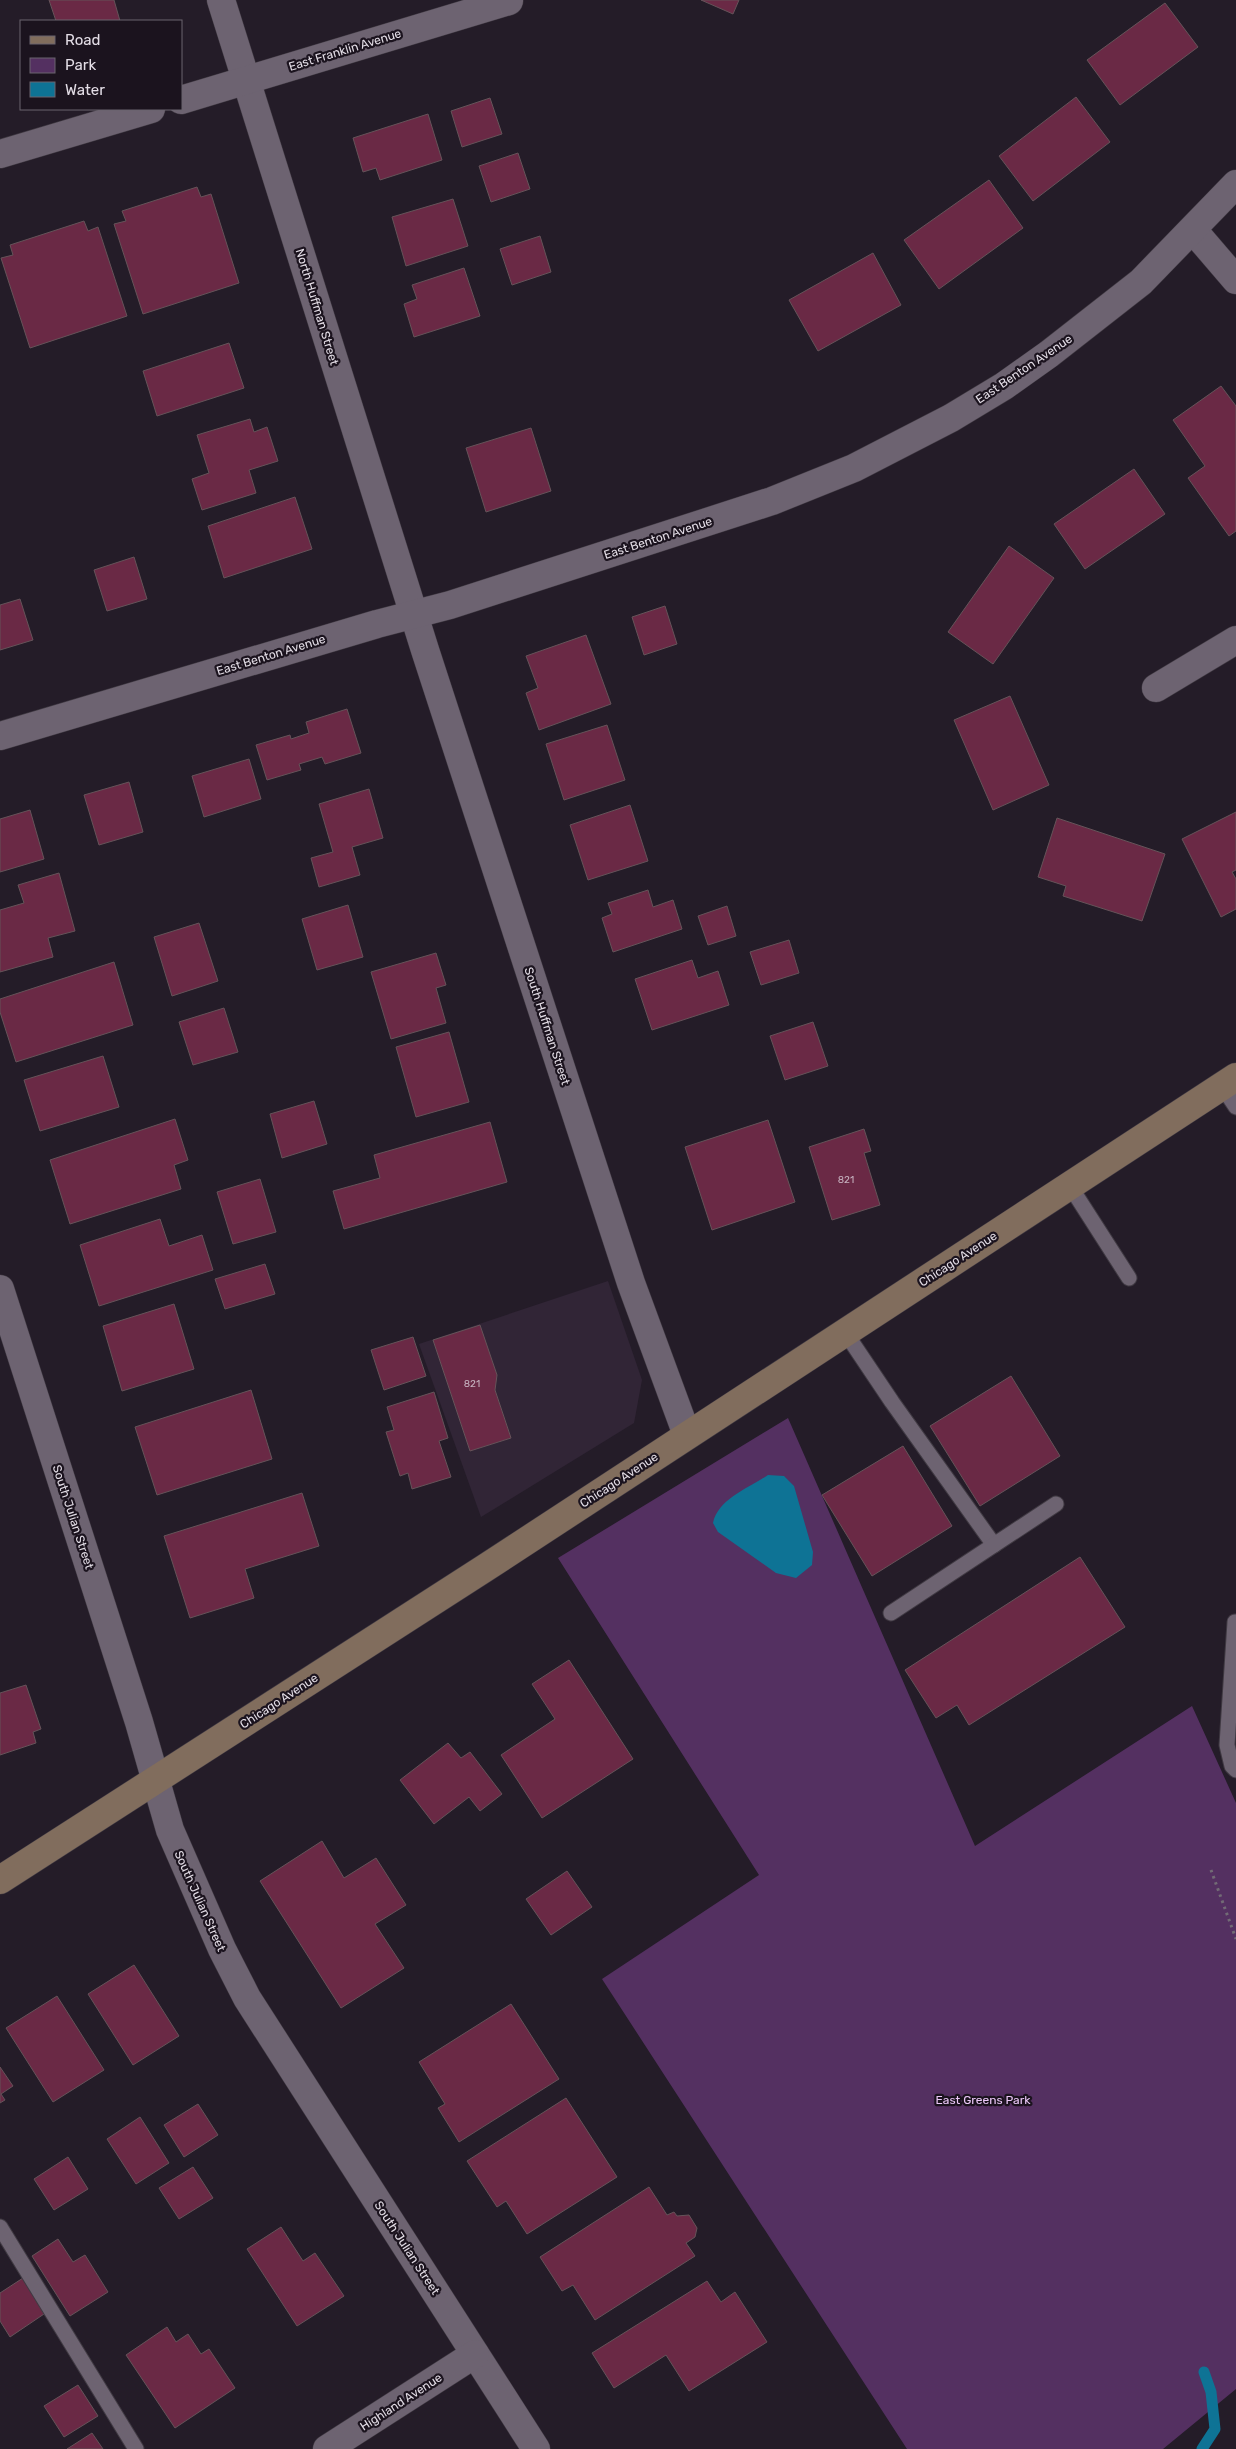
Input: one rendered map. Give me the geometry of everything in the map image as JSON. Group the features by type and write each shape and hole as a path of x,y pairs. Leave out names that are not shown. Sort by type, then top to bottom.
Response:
{"main road":[{"name":"Chicago Avenue","path":"0,1880 1070,1186 1231,1090"}],"street":[{"name":"North Huffman Street","path":"221,0 413,614"},
{"name":"East Franklin Avenue","path":"182,100 509,1"},
{"path":"0,154 148,110"},
{"name":"East Benton Avenue","path":"0,736 413,614 450,605 772,501 854,468 951,418 1004,386 1097,318 1141,282 1236,184"},
{"path":"1193,230 1236,280"},
{"name":"South Huffman Street","path":"413,614 631,1283 687,1435"},
{"path":"1156,688 1236,640"},
{"name":"South Julian Street","path":"0,1289 139,1722 178,1853 247,1998 536,2449"},
{"name":"Highland Avenue","path":"327,2449 475,2354"}],"lane":[{"path":"1070,1186 1129,1278"},
{"path":"845,1332 892,1402 994,1545"},
{"path":"891,1613 1056,1504"},
{"path":"1235,1622 1227,1745 1232,1766 1236,1770"},
{"path":"0,2227 136,2449"}],"path":[{"path":"1212,1870 1236,1939"}],"shaded area":[{"path":"608,1281 642,1380 634,1423 481,1517 419,1344"}],"green space":[{"name":"East Greens Park","path":"788,1418 975,1846 1192,1706 1236,1803 1236,2389 1163,2449 907,2449 602,1979 759,1875 558,1558"}],"water":[{"path":"768,1475 784,1476 794,1486 813,1552 812,1565 796,1578 776,1573 718,1532 713,1523 721,1507 735,1495"}],"building":[{"path":"49,0 114,0 120,20 56,20"},
{"path":"701,0 739,0 733,14"},
{"path":"1165,3 1198,47 1120,105 1087,60"},
{"path":"1076,97 1110,142 1033,201 999,156"},
{"path":"490,98 502,134 462,147 451,111"},
{"path":"428,114 442,160 380,180 376,168 363,172 353,138"},
{"path":"518,153 530,189 491,202 479,166"},
{"path":"989,180 1023,228 939,289 904,240"},
{"path":"197,187 201,197 211,194 239,283 143,314 114,224 126,221 122,211"},
{"path":"453,199 468,246 406,266 392,217"},
{"path":"84,221 88,231 98,227 127,316 30,348 1,258 13,255 10,245"},
{"path":"540,236 551,272 512,285 500,249"},
{"path":"873,253 901,305 818,351 789,300"},
{"path":"464,268 480,316 414,337 404,304 417,299 412,285"},
{"path":"229,343 244,388 157,416 143,371"},
{"path":"1221,386 1236,406 1236,531 1229,536 1188,478 1205,466 1173,420"},
{"path":"250,419 254,432 267,427 278,461 249,470 256,493 202,510 192,479 209,473 197,435"},
{"path":"531,428 551,491 486,512 466,448"},
{"path":"1134,469 1165,514 1085,569 1054,524"},
{"path":"295,497 312,549 224,578 208,526"},
{"path":"1009,546 1054,578 993,664 948,632"},
{"path":"134,557 147,599 107,611 94,570"},
{"path":"20,599 33,640 0,650 0,605"},
{"path":"665,606 677,644 644,655 632,617"},
{"path":"586,635 611,704 539,730 526,693 538,688 526,656"},
{"path":"1010,696 1049,785 993,810 954,720"},
{"path":"347,709 361,753 325,764 322,757 299,764 301,770 267,780 256,745 290,735 291,739 309,733 306,722"},
{"path":"607,725 625,780 564,800 546,744"},
{"path":"249,759 261,799 204,817 192,776"},
{"path":"129,782 143,832 99,845 84,795"},
{"path":"369,789 383,838 352,847 360,875 319,887 311,858 333,852 319,804"},
{"path":"630,805 648,861 588,880 570,825"},
{"path":"30,810 44,859 0,872 0,819"},
{"path":"1236,812 1236,870 1232,872 1236,879 1236,909 1221,917 1182,839"},
{"path":"1057,818 1165,854 1142,921 1063,896 1066,886 1038,877"},
{"path":"59,873 75,931 48,938 53,957 0,972 0,910 24,903 18,885"},
{"path":"648,890 653,907 673,900 682,929 613,952 602,918 612,914 608,903"},
{"path":"348,905 363,957 317,970 302,919"},
{"path":"727,906 736,936 708,945 698,916"},
{"path":"199,923 218,981 172,996 154,937"},
{"path":"789,940 799,973 761,985 750,952"},
{"path":"436,953 446,985 436,988 446,1023 391,1039 371,972"},
{"path":"692,960 698,978 718,971 729,1005 652,1030 635,979"},
{"path":"114,962 133,1025 16,1062 0,1012 0,999"},
{"path":"224,1008 238,1052 193,1065 179,1022"},
{"path":"813,1022 828,1066 785,1080 770,1036"},
{"path":"449,1032 469,1102 416,1117 396,1047"},
{"path":"103,1056 119,1107 40,1131 24,1080"},
{"path":"314,1101 327,1144 282,1158 270,1114"},
{"path":"175,1119 188,1160 174,1165 181,1189 70,1224 50,1160"},
{"path":"768,1120 795,1202 712,1230 685,1147"},
{"path":"490,1122 507,1182 344,1229 333,1191 380,1178 374,1155"},
{"path":"864,1129 871,1151 864,1153 880,1205 832,1220 809,1147"},
{"path":"260,1179 276,1232 233,1244 217,1192"},
{"path":"160,1219 169,1246 202,1235 213,1270 99,1306 80,1245"},
{"path":"265,1264 275,1294 225,1309 215,1279"},
{"path":"174,1304 194,1369 122,1391 103,1326"},
{"path":"480,1325 497,1375 495,1390 511,1438 470,1451 433,1340"},
{"path":"413,1337 426,1376 384,1390 371,1350"},
{"path":"1011,1376 1060,1456 980,1506 930,1426"},
{"path":"251,1390 272,1459 157,1495 135,1427"},
{"path":"434,1392 448,1438 439,1441 451,1477 412,1489 408,1473 400,1476 386,1432 394,1430 387,1407"},
{"path":"903,1446 952,1526 872,1576 822,1495"},
{"path":"302,1493 319,1546 245,1569 254,1598 190,1618 164,1536"},
{"path":"1080,1557 1125,1627 969,1725 957,1705 936,1718 905,1670"},
{"path":"569,1660 633,1759 542,1818 501,1755 555,1719 532,1684"},
{"path":"26,1685 41,1729 33,1732 36,1743 0,1755 0,1693"},
{"path":"448,1743 461,1758 470,1752 502,1794 480,1811 469,1797 434,1824 400,1780"},
{"path":"322,1841 344,1878 376,1858 406,1905 375,1924 404,1968 341,2008 260,1881"},
{"path":"567,1871 592,1907 551,1935 526,1899"},
{"path":"134,1965 179,2036 133,2065 88,1994"},
{"path":"57,1996 104,2070 53,2102 6,2028"},
{"path":"511,2004 559,2079 459,2142 438,2108 445,2104 419,2062"},
{"path":"0,2067 13,2086 1,2094 5,2100 0,2103"},
{"path":"566,2098 617,2177 527,2234 506,2201 497,2207 467,2161"},
{"path":"198,2104 218,2135 184,2157 164,2125"},
{"path":"140,2117 169,2163 136,2184 107,2139"},
{"path":"68,2157 88,2189 54,2210 34,2179"},
{"path":"193,2167 213,2198 179,2219 159,2188"},
{"path":"649,2187 667,2215 674,2212 677,2216 689,2215 697,2228 695,2237 686,2243 695,2256 595,2320 573,2285 562,2291 540,2257"},
{"path":"281,2227 303,2261 315,2253 344,2296 297,2326 247,2249"},
{"path":"58,2239 73,2262 85,2255 108,2292 70,2316 32,2256"},
{"path":"23,2278 44,2314 10,2337 0,2321 0,2293"},
{"path":"707,2281 721,2302 735,2292 767,2342 689,2391 666,2355 614,2388 592,2353"},
{"path":"167,2327 176,2342 188,2334 201,2354 209,2349 235,2388 175,2428 126,2355"},
{"path":"78,2385 98,2416 64,2437 44,2406"},
{"path":"92,2433 103,2449 67,2449"}],"waterway":[{"path":"1202,2449 1215,2429 1211,2392 1204,2372"}]}
